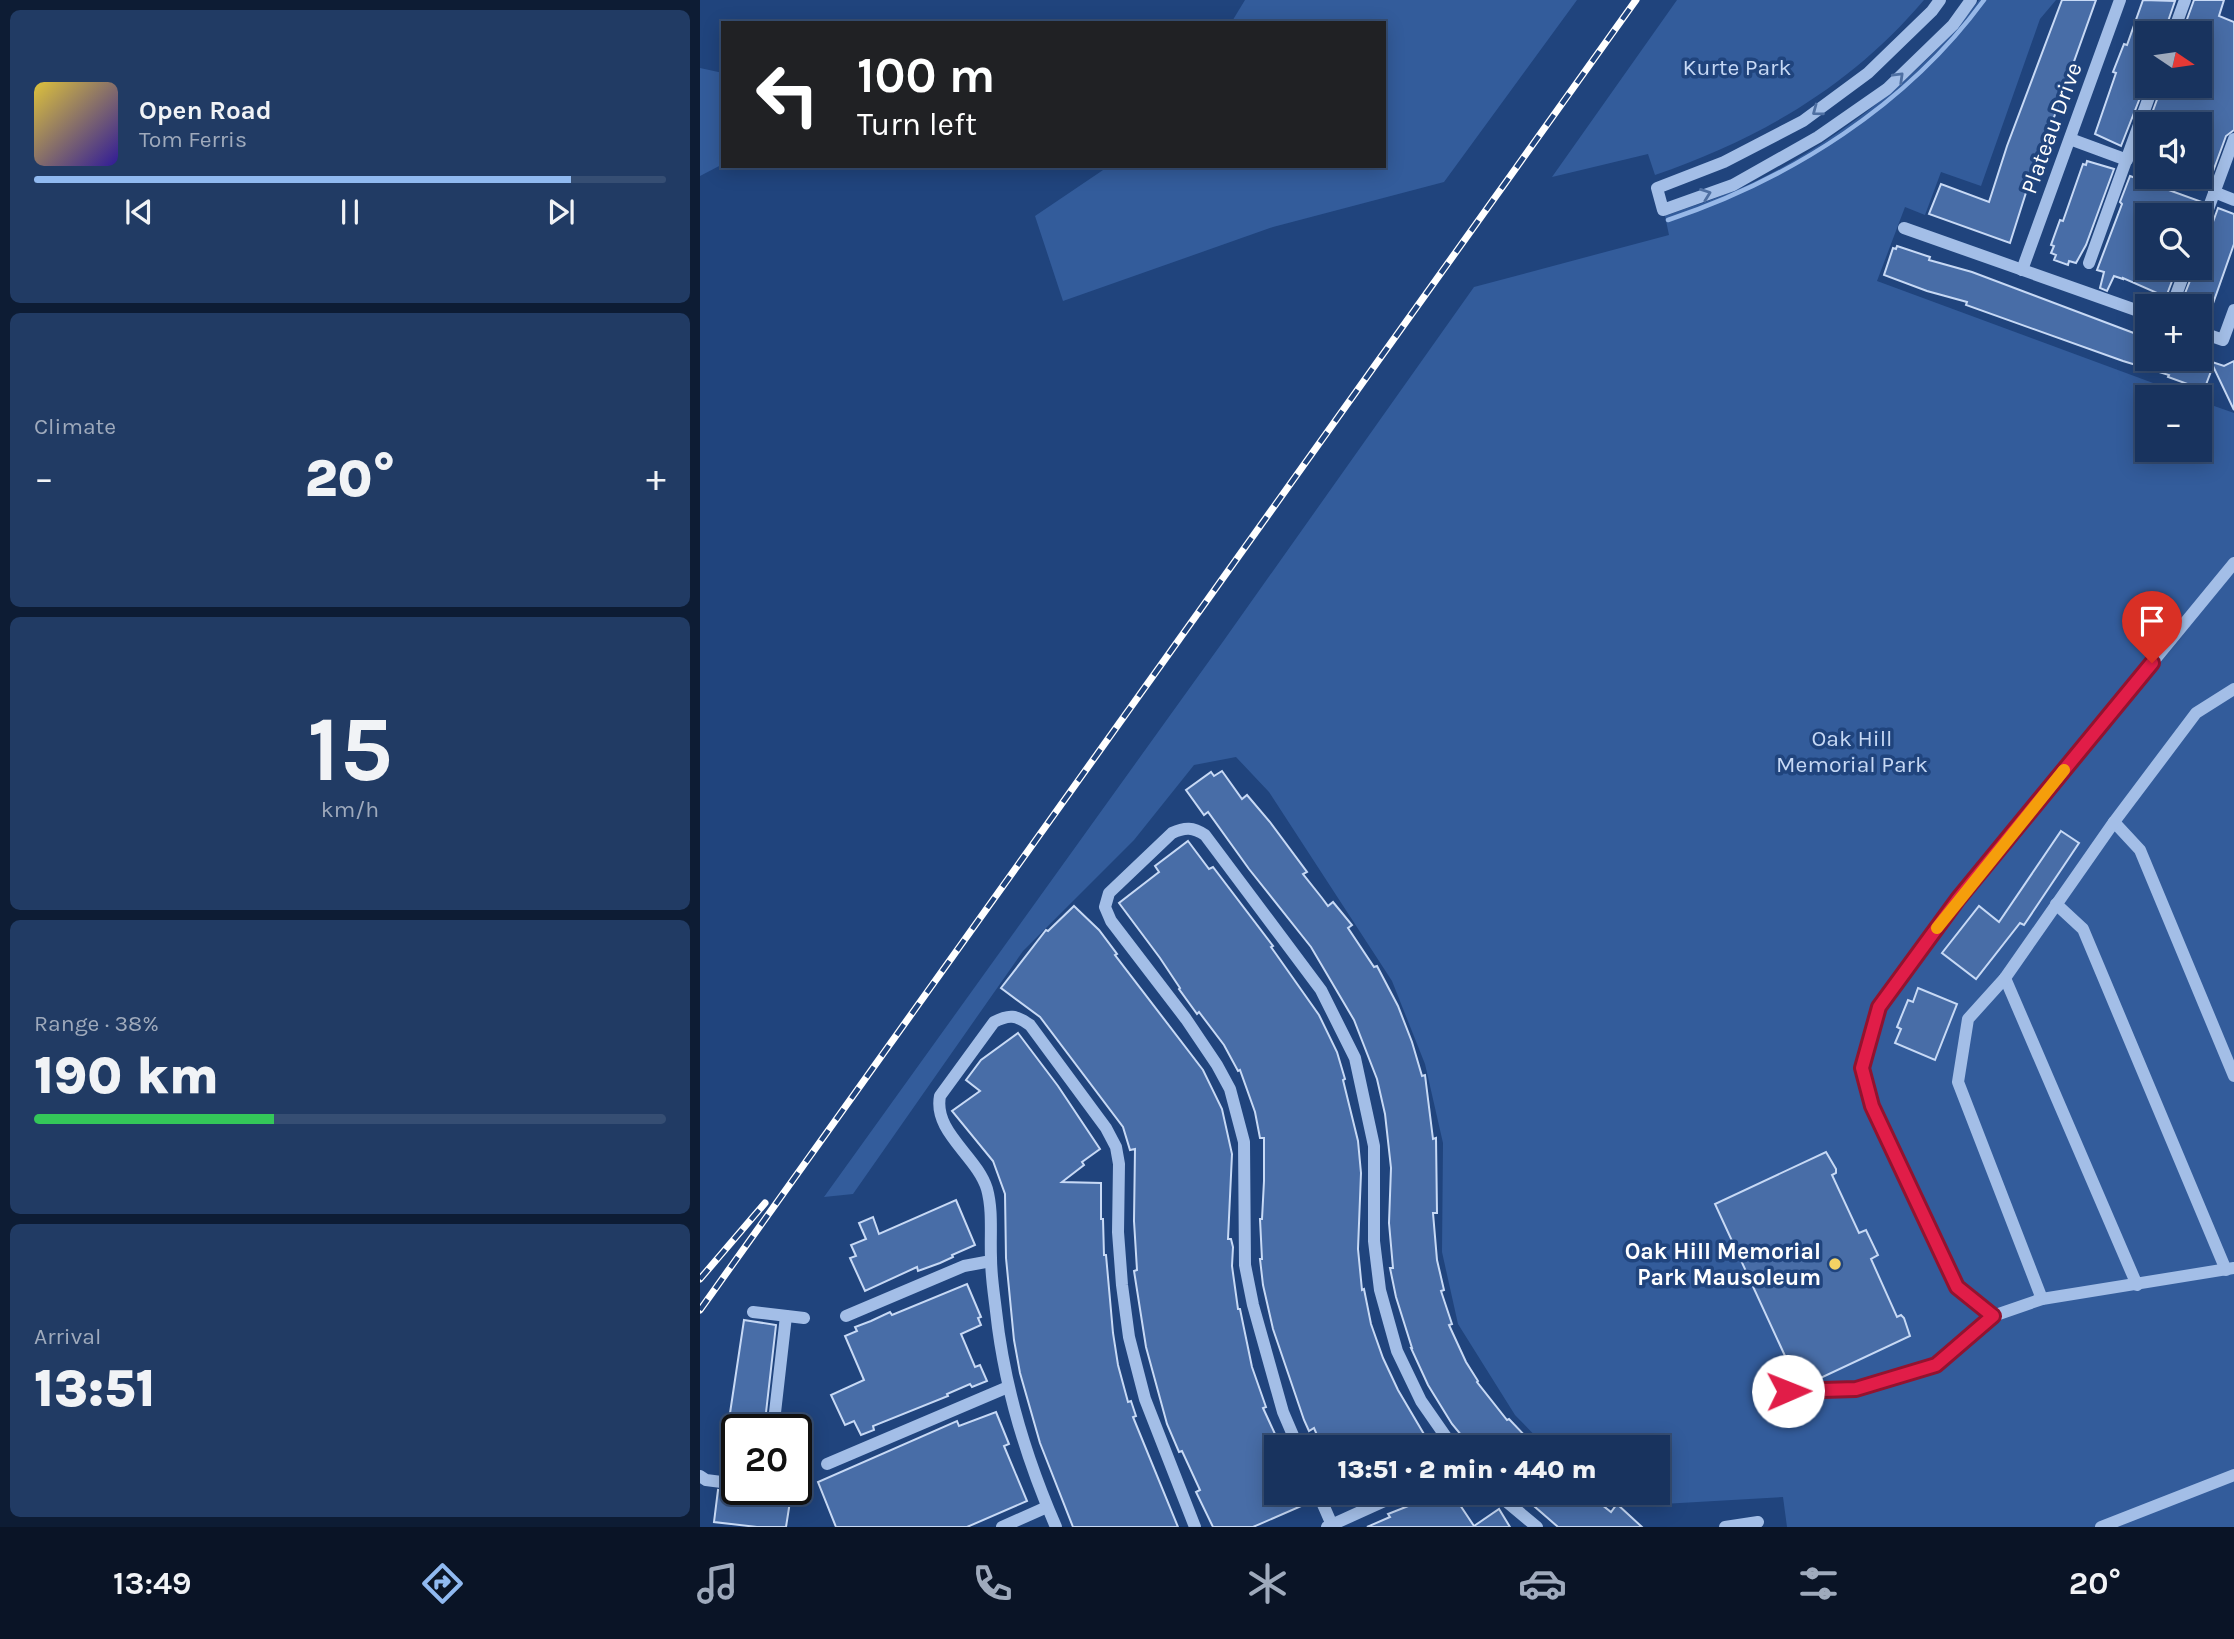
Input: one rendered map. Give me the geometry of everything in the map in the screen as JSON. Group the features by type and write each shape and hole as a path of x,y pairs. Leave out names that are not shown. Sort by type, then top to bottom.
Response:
{"street":[{"path":"1940,0 1868,73 1803,121 1724,162 1657,188 1663,210 1733,185 1818,137 1887,89 1953,25 1971,0"},
{"name":"Plateau Drive","path":"2022,270 2120,0"},
{"path":"2177,21 2185,0"},
{"path":"2089,263 2149,98"},
{"path":"2070,139 2127,160"},
{"path":"2210,203 2234,139"},
{"path":"2214,192 2234,200"},
{"path":"1904,228 2135,310"},
{"path":"2212,336 2223,340 2234,310"},
{"path":"1993,1316 1957,1287 1872,1106 1862,1068 1879,1007 1958,899 2234,563"},
{"path":"2042,1299 1958,1082 1968,1019 2005,978 2114,822 2196,713 2234,689"},
{"path":"2114,822 2140,850 2234,1076"},
{"path":"1293,1435 1283,1412 1253,1305 1245,1265 1244,1142 1230,1089 1186,1019 1111,921 1105,907 1109,893 1172,833 1183,828 1195,828 1205,835 1321,990 1355,1058 1374,1146 1374,1241 1380,1290 1397,1351 1421,1401 1445,1435"},
{"path":"1788,1391 1856,1389 1936,1365 1993,1316 2042,1299 2230,1269 2083,929 2056,904"},
{"path":"2005,978 2137,1285"},
{"path":"1056,1527 1026,1449 1008,1387 998,1328 987,1188 979,1171 942,1121 938,1109 940,1096 994,1022 1008,1015 1019,1017 1030,1025 1106,1128 1116,1147 1119,1164 1118,1232 1129,1337 1145,1399 1195,1527"},
{"path":"846,1317 964,1266 991,1261"},
{"path":"753,1312 804,1318"},
{"path":"775,1414 786,1316"},
{"path":"827,1464 1008,1387"},
{"path":"2101,1527 2234,1475"},
{"path":"700,1476 706,1480 721,1482"},
{"path":"1322,1505 1329,1526 1375,1505"},
{"path":"1510,1505 1537,1527"},
{"path":"1002,1527 1048,1507"},
{"path":"1725,1527 1758,1522"}],"green space":[{"path":"1245,0 1577,0 1444,182 1273,227 1063,301 1035,216 1106,168 1386,168 1386,21 1232,21"},
{"name":"Kurte Park","path":"1677,0 1924,0 1866,59 1834,84 1801,106 1731,145 1655,175 1648,154 1552,177"},
{"name":"Oak Hill Memorial Park","path":"1979,0 2056,0 2040,19 1981,186 1941,172 1925,215 1905,207 1877,281 2159,385 2135,385 2135,462 2212,462 2212,405 2234,413 2234,1527 1787,1527 1783,1497 1670,1504 1670,1435 1534,1435 1515,1415 1458,1324 1442,1252 1443,1143 1425,1064 1392,981 1269,792 1236,757 1194,765 1134,840 1023,951 853,1194 824,1197 1474,287 1669,235 1665,216 1727,194 1803,156 1869,110 1956,29"},
{"path":"700,68 721,73 721,165 700,176"}],"building":[{"path":"2062,0 2096,0 2053,120 2043,139 2010,243 1929,214 1941,184 1989,202 2007,146"},
{"path":"2143,0 2175,1 2168,21 2136,21"},
{"path":"2194,0 2224,0 2219,16 2234,22 2234,130 2226,136 2212,174 2212,112 2152,112 2158,98 2212,98 2212,21 2186,21"},
{"path":"2135,22 2135,98 2140,98 2121,146 2095,134 2116,73 2113,72 2124,44 2127,45"},
{"path":"2087,161 2114,169 2086,245 2076,263 2069,261 2068,265 2054,260 2056,255 2051,253 2054,246 2051,245 2060,220 2063,221 2083,164 2086,165"},
{"path":"2130,176 2135,178 2135,189 2166,189 2202,202 2135,203 2135,280 2172,280 2167,294 2159,294 2114,276 2107,291 2100,288 2104,272 2097,270 2122,204 2120,202"},
{"path":"2218,208 2234,214 2234,244 2212,306 2212,294 2185,294 2190,280 2212,280 2212,225"},
{"path":"1897,246 1930,257 1929,260 1972,272 2135,333 2135,365 1966,305 1967,302 1884,275 1893,248 1896,249"},
{"path":"2234,361 2234,410 2213,366 2212,369 2212,362 2224,366"},
{"path":"2156,371 2211,371 2206,385 2190,385 2168,377 2169,375"},
{"path":"1222,771 1242,799 1247,795 1270,822 1307,872 1303,874 1328,906 1333,902 1352,925 1348,928 1374,967 1377,966 1398,1006 1422,1076 1425,1075 1433,1139 1436,1138 1437,1213 1433,1213 1437,1260 1444,1290 1441,1291 1452,1324 1449,1325 1477,1382 1507,1420 1524,1435 1461,1435 1428,1385 1411,1348 1390,1268 1393,1268 1389,1223 1391,1168 1385,1114 1377,1079 1354,1020 1311,947 1208,812 1204,815 1186,790 1211,772 1214,776"},
{"path":"2061,831 2079,843 2024,925 2020,923 1976,979 1942,953 1979,906 1999,922"},
{"path":"1188,841 1209,869 1213,867 1273,946 1271,947 1319,1015 1337,1052 1358,1141 1361,1173 1358,1249 1362,1290 1364,1289 1371,1324 1383,1358 1424,1435 1317,1435 1314,1428 1309,1431 1273,1329 1263,1285 1260,1219 1264,1181 1264,1138 1260,1138 1255,1112 1240,1070 1238,1071 1224,1045 1199,1012 1197,1014 1119,903 1159,872 1155,866"},
{"path":"1074,906 1099,930 1203,1070 1222,1109 1232,1154 1228,1239 1231,1239 1233,1247 1232,1266 1238,1309 1252,1367 1266,1407 1263,1408 1275,1435 1264,1435 1264,1505 1304,1505 1253,1527 1213,1527 1196,1492 1200,1490 1167,1424 1146,1347 1134,1271 1137,1270 1134,1221 1135,1149 1130,1150 1123,1127 1040,1017 1001,988 1046,930"},
{"path":"1918,988 1957,1004 1935,1060 1895,1043 1901,1029 1897,1027 1908,1000 1913,1002"},
{"path":"1018,1033 1100,1149 1062,1182 1101,1183 1104,1255 1118,1365 1128,1402 1131,1401 1136,1416 1133,1417 1178,1527 1073,1527 1040,1443 1020,1373 1014,1340 1006,1258 1005,1194 993,1161 952,1111 980,1091 966,1080 981,1060"},
{"name":"Oak Hill Memorial Park Mausoleum","path":"1826,1152 1836,1169 1836,1173 1832,1175 1859,1233 1866,1230 1878,1255 1871,1259 1897,1317 1901,1315 1904,1318 1910,1336 1812,1382 1797,1382 1715,1204"},
{"path":"956,1200 975,1245 940,1263 918,1271 917,1267 865,1291 850,1258 856,1256 851,1245 866,1239 859,1223 873,1217 879,1234"},
{"path":"967,1284 981,1317 978,1318 981,1325 961,1334 975,1367 980,1365 987,1381 972,1387 970,1384 947,1394 948,1396 873,1426 874,1430 861,1435 854,1421 845,1425 831,1395 864,1380 845,1336 857,1331 855,1327 890,1312 892,1315"},
{"path":"744,1320 776,1325 766,1414 730,1414"},
{"path":"996,1412 1009,1444 1004,1446 1027,1501 967,1527 836,1527 818,1482 957,1421 959,1426"},
{"path":"718,1490 721,1490 721,1505 789,1505 786,1527 714,1522"},
{"path":"1411,1505 1460,1505 1474,1526 1499,1509 1510,1527 1367,1527 1390,1517 1388,1514"},
{"path":"1533,1505 1602,1505 1611,1512 1618,1505 1642,1527 1558,1527"}],"waterway":[{"path":"1668,220 1758,183 1843,134 1883,105 1919,73 1953,38 1984,0"}],"railway":[{"path":"700,1310 1636,0"},
{"path":"700,1279 765,1203"}],"slow traffic":[{"path":"1937,928 2064,770"}],"place":[{"name":"Oak Hill Memorial Park Mausoleum","path":"1835,1264"}],"route":[{"path":"1788,1391 1856,1389 1936,1365 1993,1316 1957,1287 1872,1106 1862,1068 1879,1007 1958,899 2152,663"}]}
